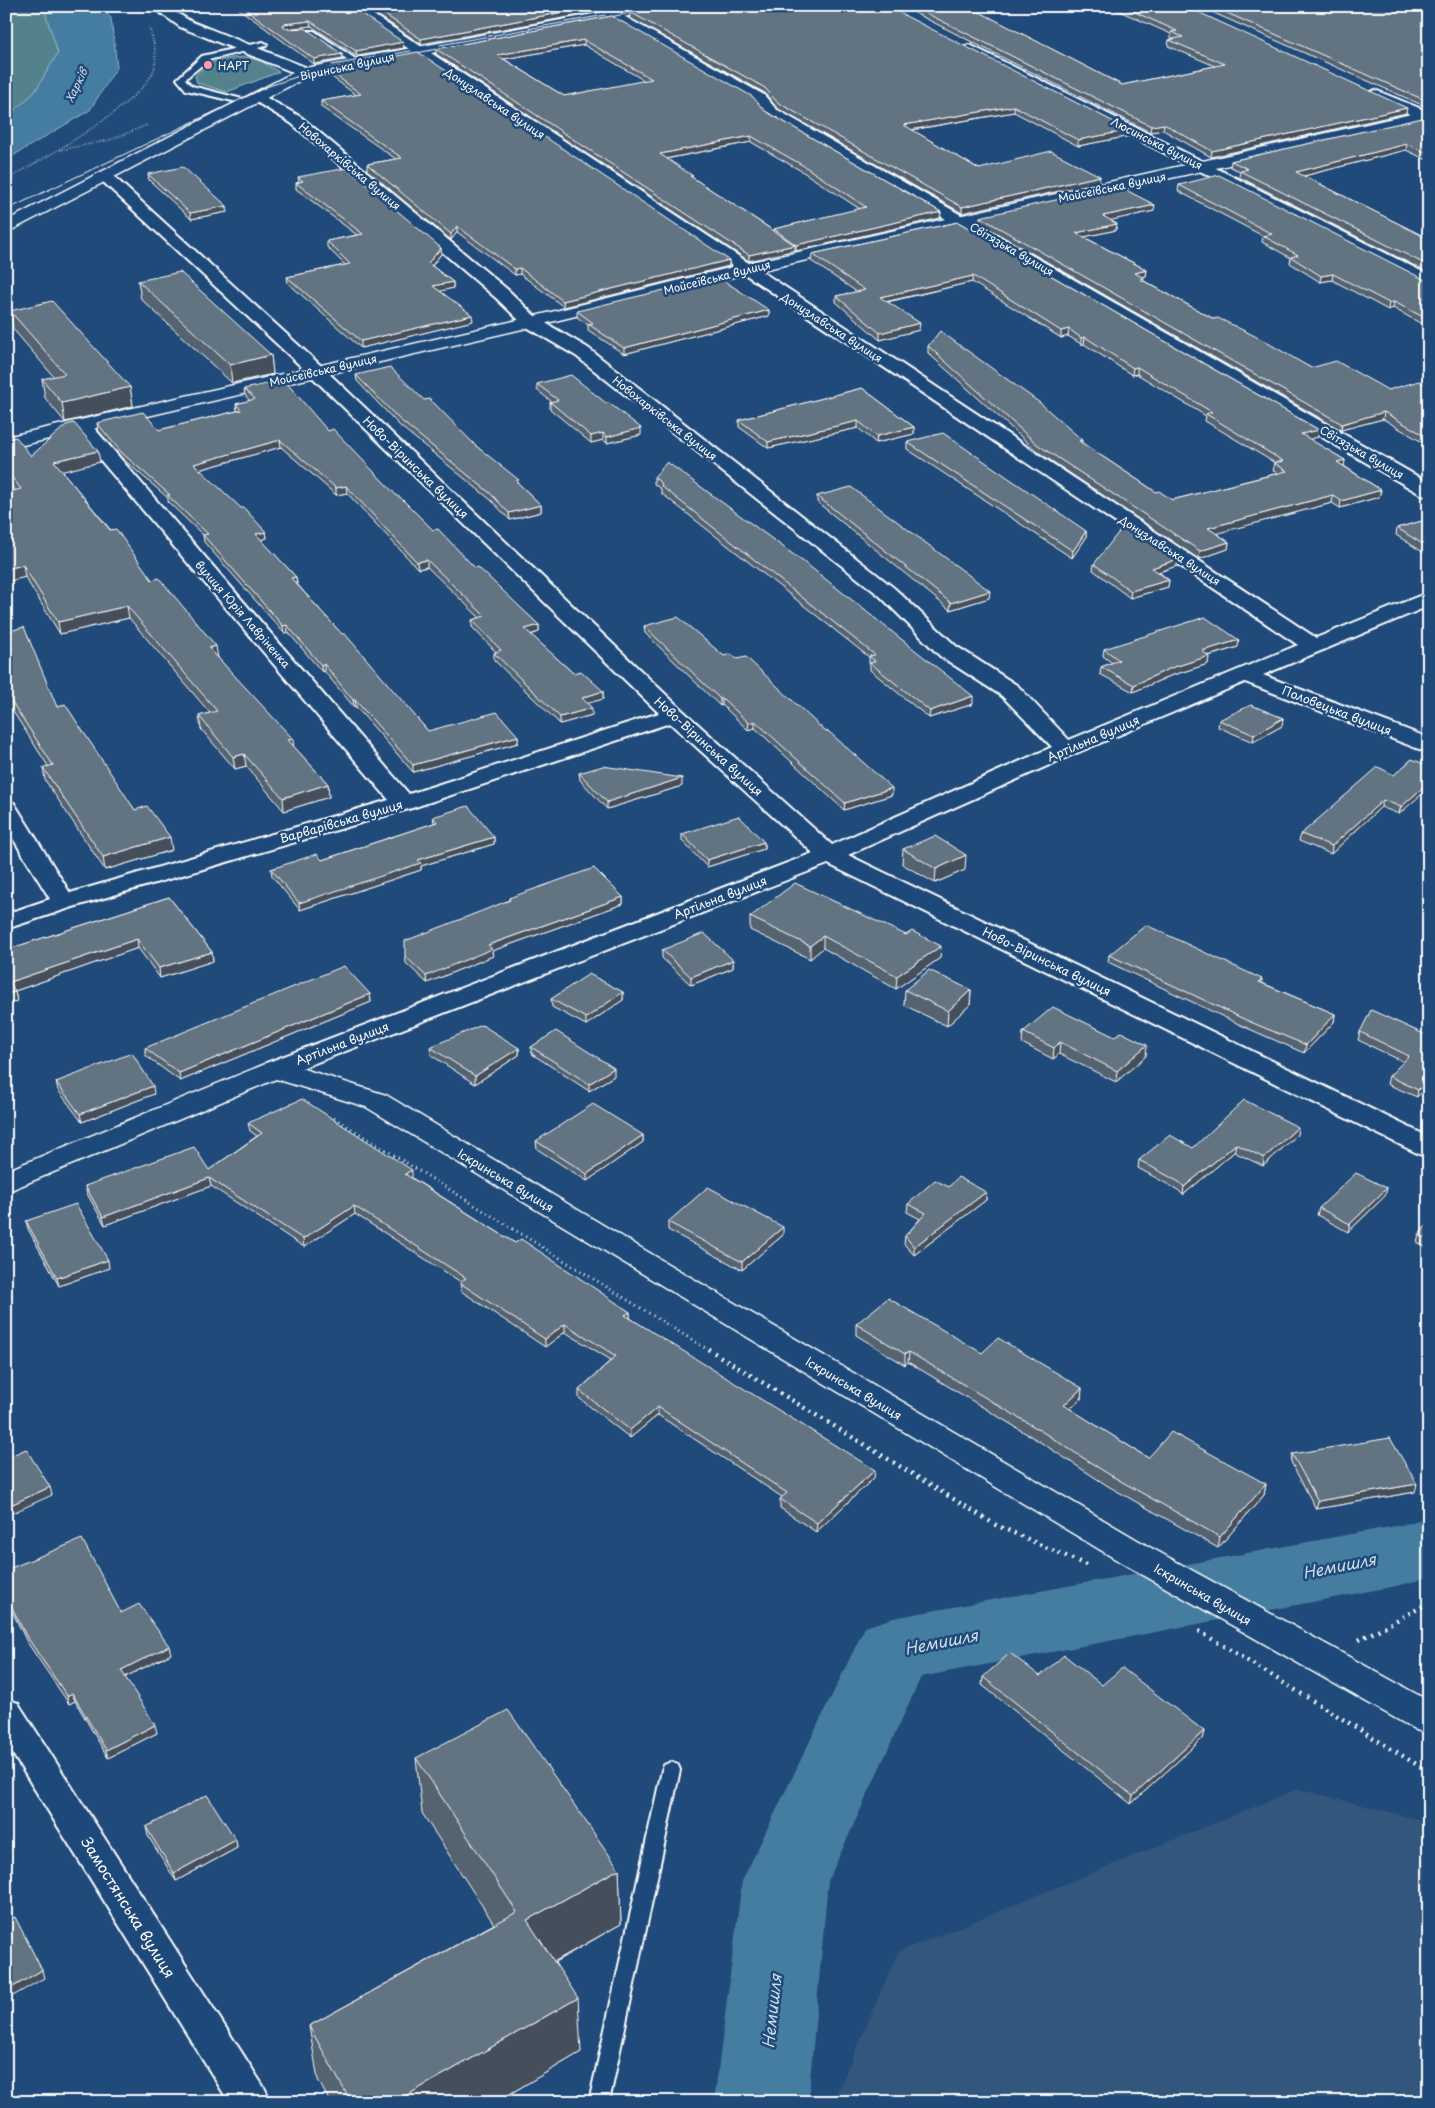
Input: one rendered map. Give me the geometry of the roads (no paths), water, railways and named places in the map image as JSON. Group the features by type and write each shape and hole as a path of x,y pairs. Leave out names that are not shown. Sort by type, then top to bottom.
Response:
{"main road":[{"name":"Віринська вулиця","path":"6,228 305,72 660,6"},
{"name":"Мойсеївська вулиця","path":"6,443 531,322 745,269 1427,116"},
{"name":"Артільна вулиця","path":"6,1182 275,1069"},
{"name":"Іскринська вулиця","path":"275,1069 376,1101 657,1271 1134,1554 1258,1626 1429,1720"}],"street":[{"path":"157,6 185,24 305,72"},
{"name":"Донузлавська вулиця","path":"351,6 416,51 1314,646"},
{"name":"Світязька вулиця","path":"596,6 759,98 771,112 1429,491"},
{"name":"Люсинська вулиця","path":"960,44 1429,282"},
{"path":"1363,88 1427,116"},
{"name":"Новохарківська вулиця","path":"252,100 296,120 502,294 531,322 582,352 887,592 948,651 1010,691 1066,749"},
{"name":"Ново-Віринська вулиця","path":"106,176 317,372 674,715 829,854 1429,1148"},
{"name":"вулиця Юрія Лавріненка","path":"81,425 404,802"},
{"name":"Артільна вулиця","path":"275,1069 829,854 1066,749 1429,598"},
{"name":"Половецька вулиця","path":"1245,675 1429,746"},
{"name":"Варварівська вулиця","path":"6,922 64,902 404,802 674,715"},
{"path":"6,808 64,902"},
{"name":"Замостянська вулиця","path":"6,1713 251,2102"}],"lane":[{"path":"304,33 318,38 356,62"},
{"path":"252,100 189,88 181,78 206,58 254,38"},
{"path":"238,46 263,44"},
{"path":"599,2102 671,1770"}],"water":[{"name":"Харків","path":"40,6 100,6 111,18 117,67 90,110 6,160 6,118 34,93 58,53 44,9"}],"waterway":[{"name":"Немишля","path":"761,2102 785,1881 893,1650 1401,1555 1429,1547"}],"tram line":[{"path":"599,19 668,6"},
{"path":"440,45 605,15"},
{"path":"405,55 449,47"},
{"path":"332,65 411,51"},
{"path":"6,210 269,86 299,76 341,67"}],"place":[{"name":"НАРТ","path":"208,65"}]}
